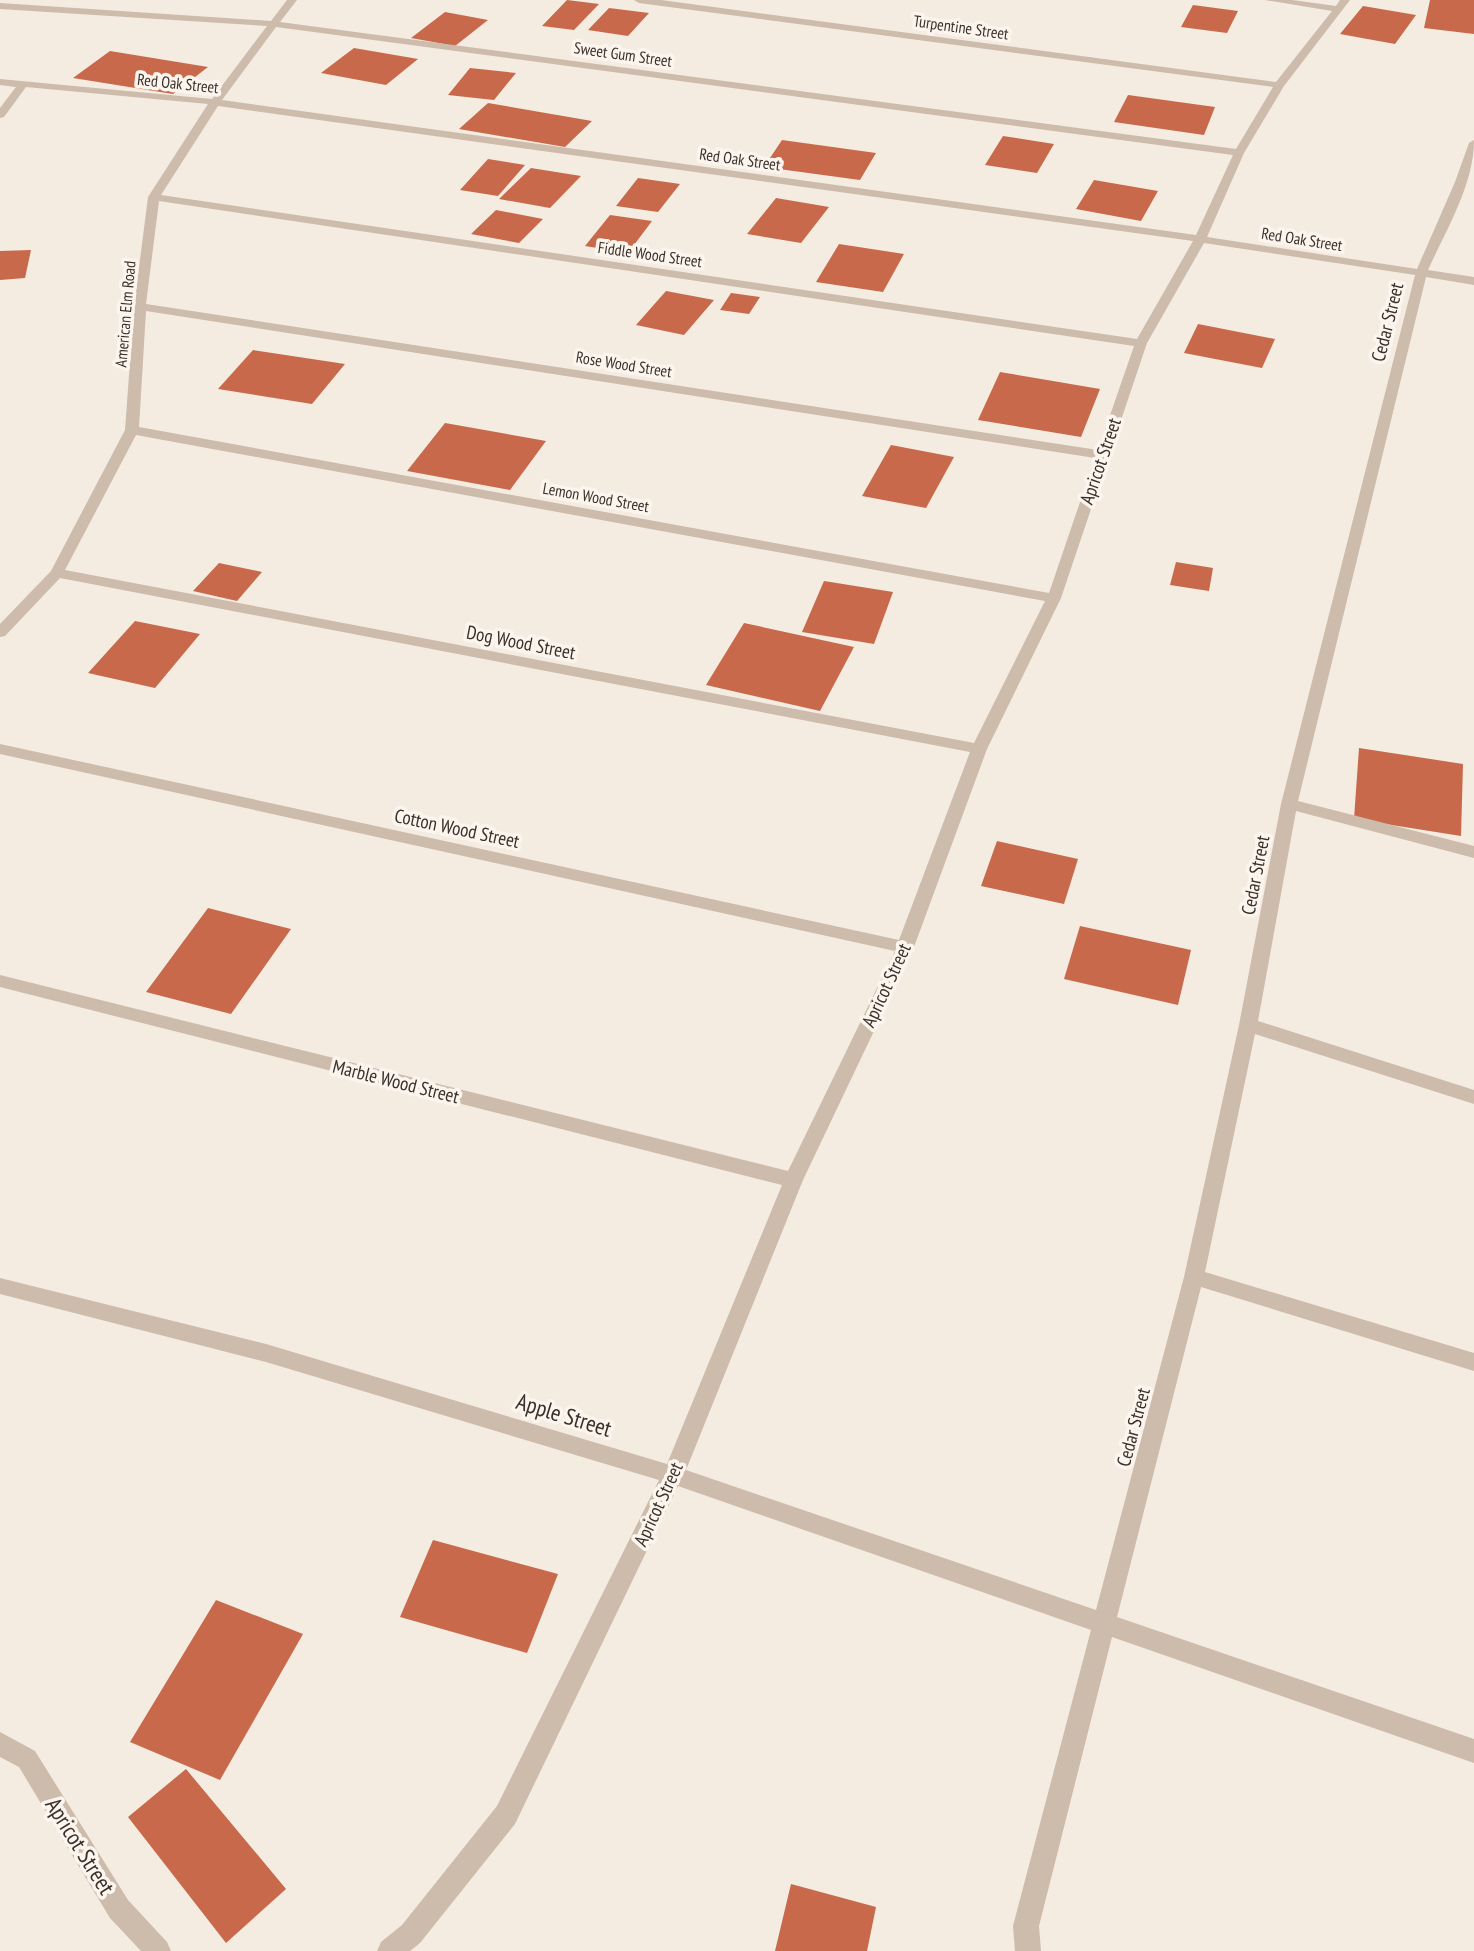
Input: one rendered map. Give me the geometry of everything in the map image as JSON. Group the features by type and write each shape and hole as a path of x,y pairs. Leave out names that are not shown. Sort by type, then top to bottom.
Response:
{"street":[{"path":"108,12 120,0"},
{"name":"American Elm Road","path":"0,634 57,573 132,430 140,307 154,197 215,102 292,0"},
{"name":"Turpentine Street","path":"639,0 1279,85"},
{"path":"1270,0 1343,4"},
{"name":"Apricot Street","path":"390,1951 411,1934 506,1815 673,1475 793,1180 905,947 979,749 1054,598 1141,343 1200,239 1239,153 1279,85 1343,4"},
{"name":"Sweet Gum Street","path":"0,6 274,24 1239,153"},
{"name":"Red Oak Street","path":"0,82 215,102 1200,239 1474,281"},
{"path":"0,115 24,83"},
{"name":"Cedar Street","path":"1028,1951 1026,1926 1194,1277 1248,1025 1289,804 1421,274 1467,183 1474,143"},
{"name":"Fiddle Wood Street","path":"154,197 1141,343"},
{"name":"Rose Wood Street","path":"140,307 1102,455"},
{"name":"Lemon Wood Street","path":"132,430 1054,598"},
{"name":"Dog Wood Street","path":"57,573 979,749"},
{"name":"Cotton Wood Street","path":"0,749 905,947"},
{"path":"1289,804 1474,852"},
{"name":"Marble Wood Street","path":"0,981 793,1180"},
{"path":"1248,1025 1474,1097"},
{"path":"1194,1277 1474,1362"},
{"name":"Apple Street","path":"0,1286 266,1353 673,1475 1474,1751"},
{"name":"Apricot Street","path":"0,1744 27,1759 119,1909 158,1951"}],"building":[{"path":"567,0 599,4 574,30 542,26"},
{"path":"1430,0 1474,0 1474,34 1424,28"},
{"path":"1193,5 1238,11 1227,33 1181,27"},
{"path":"1363,6 1416,15 1395,44 1340,34"},
{"path":"609,8 649,13 628,36 588,30"},
{"path":"445,12 488,20 455,46 411,38"},
{"path":"354,48 418,59 386,85 321,73"},
{"path":"110,51 208,67 173,94 73,78"},
{"path":"470,68 516,73 494,100 448,95"},
{"path":"1128,95 1215,107 1204,135 1114,122"},
{"path":"488,103 592,121 565,147 459,129"},
{"path":"1003,136 1054,144 1037,173 985,165"},
{"path":"782,140 876,153 860,180 764,167"},
{"path":"488,159 525,165 498,196 460,190"},
{"path":"531,168 581,176 550,208 499,199"},
{"path":"638,178 680,184 658,212 616,206"},
{"path":"1094,180 1158,191 1141,221 1076,209"},
{"path":"776,198 829,207 801,243 747,234"},
{"path":"496,210 543,219 519,243 471,234"},
{"path":"610,215 652,221 628,253 585,246"},
{"path":"839,244 904,254 883,292 816,282"},
{"path":"31,250 25,278 0,280 0,251"},
{"path":"666,291 714,300 684,335 636,325"},
{"path":"731,293 760,297 749,314 720,310"},
{"path":"1198,324 1275,339 1262,368 1184,353"},
{"path":"253,350 345,364 312,404 218,389"},
{"path":"1000,372 1100,389 1081,437 978,420"},
{"path":"445,423 546,441 510,490 407,471"},
{"path":"891,445 954,457 926,508 862,496"},
{"path":"1176,562 1213,568 1209,591 1170,585"},
{"path":"219,563 262,572 237,601 193,591"},
{"path":"824,581 893,592 874,644 802,632"},
{"path":"135,621 200,634 155,688 88,673"},
{"path":"744,623 854,647 820,711 706,685"},
{"path":"1359,748 1463,764 1461,836 1354,819"},
{"path":"997,841 1078,859 1064,904 981,886"},
{"path":"208,908 291,929 231,1014 146,992"},
{"path":"1080,926 1191,950 1178,1005 1064,979"},
{"path":"433,1540 558,1574 527,1653 400,1617"},
{"path":"216,1600 303,1634 220,1780 130,1742"},
{"path":"186,1769 286,1889 226,1943 128,1817"},
{"path":"791,1884 876,1907 867,1951 775,1951"}]}
